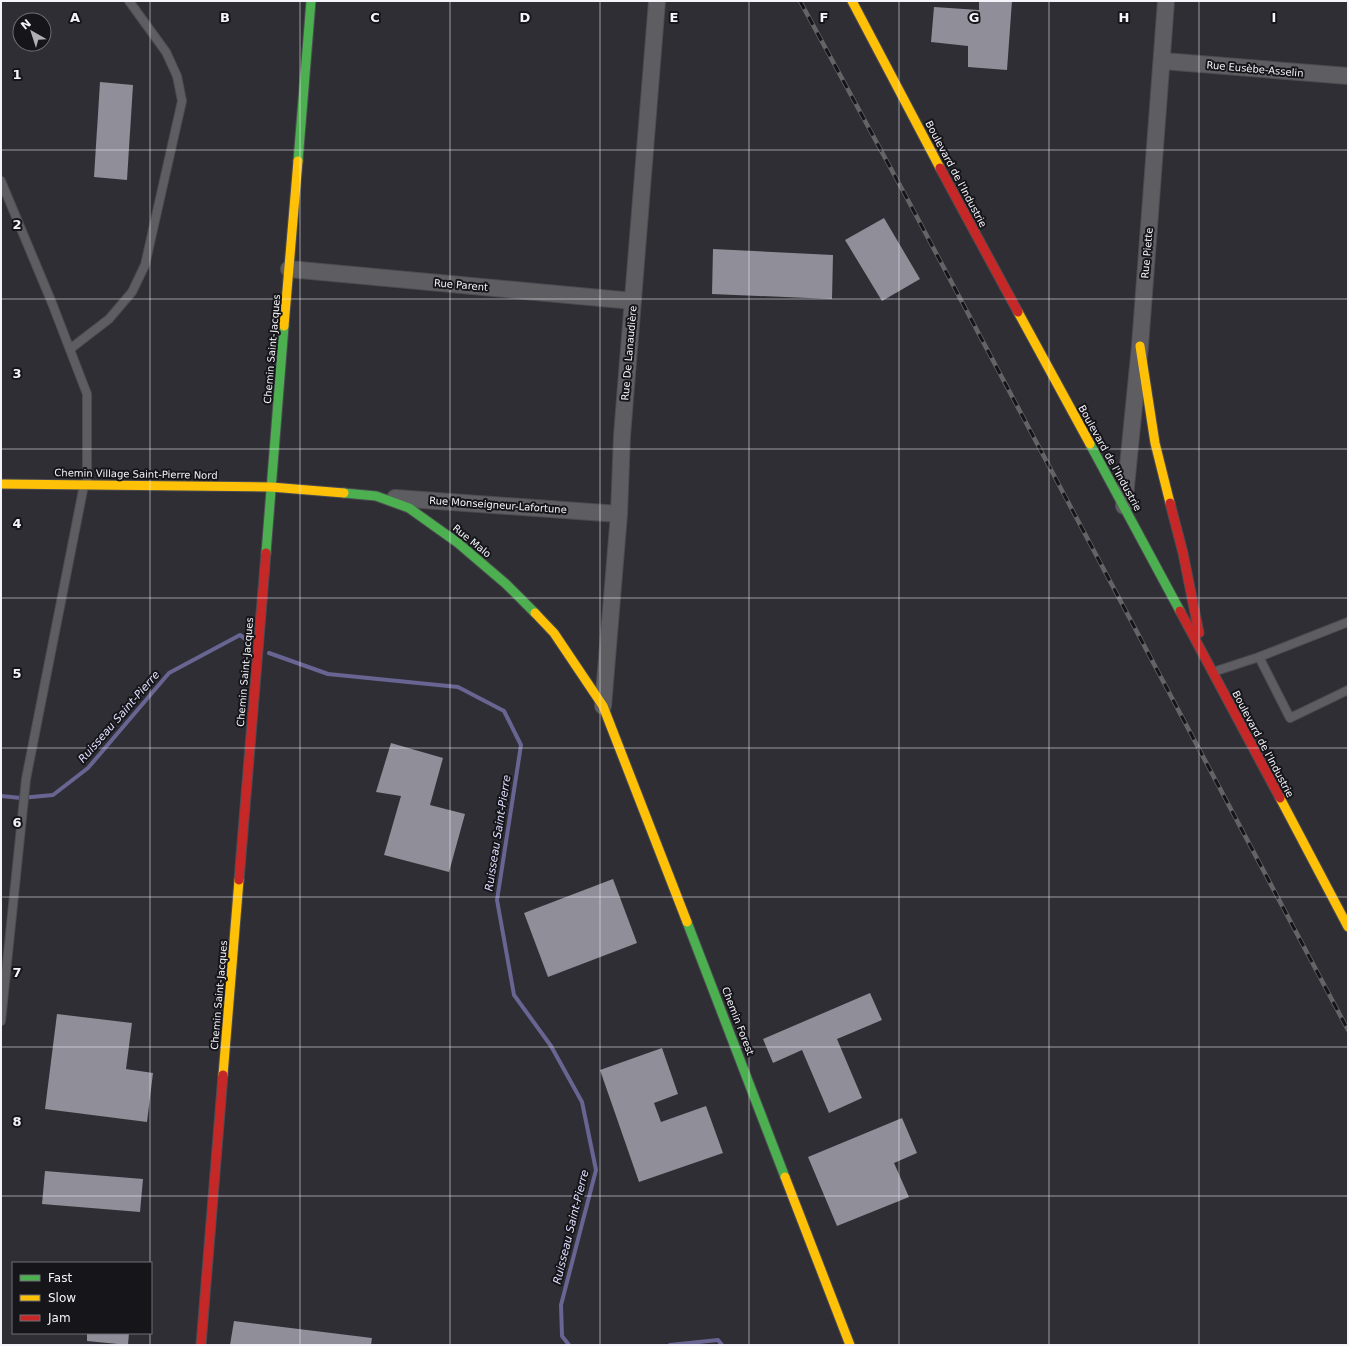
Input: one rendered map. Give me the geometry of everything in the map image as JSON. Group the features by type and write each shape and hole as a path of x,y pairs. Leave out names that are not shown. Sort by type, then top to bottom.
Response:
{"street":[{"name":"Chemin Saint-Jacques","path":"201,1345 311,1"},
{"name":"Rue De Lanaudière","path":"603,706 619,514 622,436 657,1"},
{"name":"Boulevard de l'Industrie","path":"852,1 937,163 1124,506 1348,927"},
{"name":"Rue Piette","path":"1124,506 1140,346 1163,61 1166,1"},
{"name":"Rue Eusèbe-Asselin","path":"1163,61 1348,76"},
{"name":"Rue Parent","path":"289,269 633,301"},
{"path":"1140,346 1155,443 1183,553 1204,656"},
{"name":"Chemin Village Saint-Pierre Nord","path":"1,484 271,487"},
{"name":"Rue Malo","path":"271,487 376,496 409,508 458,543 506,584 554,633 603,706"},
{"name":"Rue Monseigneur-Lafortune","path":"376,496 619,514"},
{"name":"Chemin Forest","path":"603,706 850,1345"}],"lane":[{"path":"70,349 109,319 132,292 145,265 182,101 177,76 166,52 129,1"},
{"path":"1,181 52,303 87,394 86,484 26,779 1,1021"},
{"path":"1212,672 1259,657 1348,622"},
{"path":"1259,657 1290,718 1348,690"}],"building":[{"path":"979,1 1012,1 1007,70 968,67 968,46 931,42 934,7 979,10"},
{"path":"100,82 133,85 127,180 94,177"},
{"path":"884,218 920,279 882,301 845,240"},
{"path":"713,249 833,255 832,299 712,294"},
{"path":"391,743 443,758 430,805 465,814 449,872 384,855 401,796 376,792"},
{"path":"613,879 637,943 548,977 524,913"},
{"path":"870,993 882,1020 837,1039 862,1098 829,1113 802,1050 773,1063 763,1039"},
{"path":"57,1014 132,1023 126,1069 153,1073 147,1122 45,1109"},
{"path":"662,1048 678,1094 654,1103 661,1122 706,1106 723,1153 639,1182 600,1070"},
{"path":"902,1118 917,1153 894,1163 909,1197 837,1226 808,1157"},
{"path":"45,1171 143,1179 140,1212 42,1204"},
{"path":"234,1321 372,1338 371,1345 230,1345"},
{"path":"87,1334 129,1334 128,1345 87,1341"}],"waterway":[{"name":"Ruisseau Saint-Pierre","path":"1,796 21,798 53,795 88,768 169,673 240,635 247,640"},
{"name":"Ruisseau Saint-Pierre","path":"269,653 328,674 458,687 504,711 521,745 497,900 514,995 551,1046 582,1102 596,1170 561,1305 562,1336 569,1345"},
{"name":"Ruisseau Saint-Pierre","path":"670,1345 718,1340 722,1345"}],"railway":[{"path":"800,1 909,202 1348,1030"}],"traffic: fast":[{"path":"298,161 311,1"},
{"path":"266,553 284,326"},
{"path":"1090,444 1180,611"},
{"path":"344,493 376,496 409,508 458,543 506,584 535,613"},
{"path":"687,922 785,1177"}],"traffic: slow":[{"path":"852,1 940,168"},
{"path":"284,326 298,161"},
{"path":"1018,312 1090,444"},
{"path":"1140,346 1155,443 1170,503"},
{"path":"1,484 271,487 344,493"},
{"path":"535,613 554,633 603,706 687,922"},
{"path":"1280,798 1348,927"},
{"path":"223,1075 239,880"},
{"path":"785,1177 850,1345"}],"traffic: jam":[{"path":"940,168 1018,312"},
{"path":"1170,503 1183,553 1199,633"},
{"path":"239,880 266,553"},
{"path":"1180,611 1280,798"},
{"path":"201,1345 223,1075"}]}
